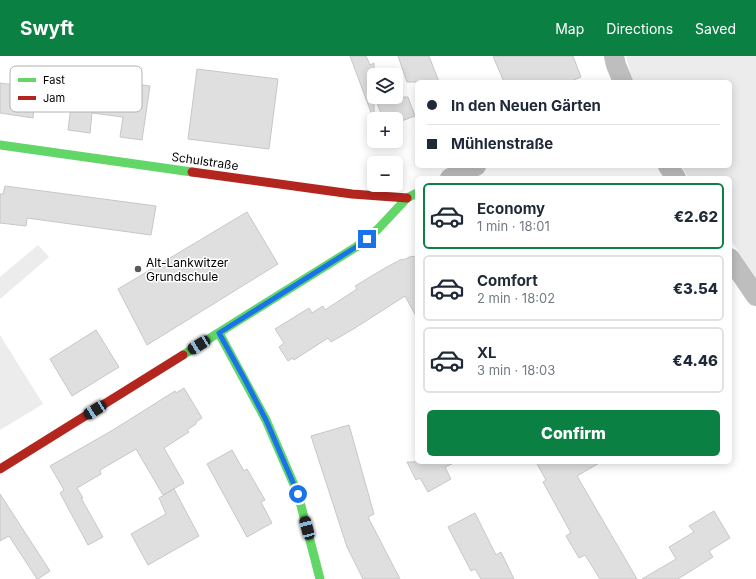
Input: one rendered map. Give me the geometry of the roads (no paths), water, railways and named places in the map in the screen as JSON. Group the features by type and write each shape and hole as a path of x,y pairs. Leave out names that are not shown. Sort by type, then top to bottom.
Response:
{"street":[{"path":"614,56 622,80"},
{"name":"Schulstraße","path":"0,145 352,194 407,198"},
{"path":"454,176 472,168"},
{"path":"0,469 356,247 378,229 407,198 415,194"},
{"path":"732,261 756,296"},
{"path":"219,333 266,420 298,494 320,579"}],"place":[{"name":"Alt-Lankwitzer Grundschule","path":"138,269"}]}
